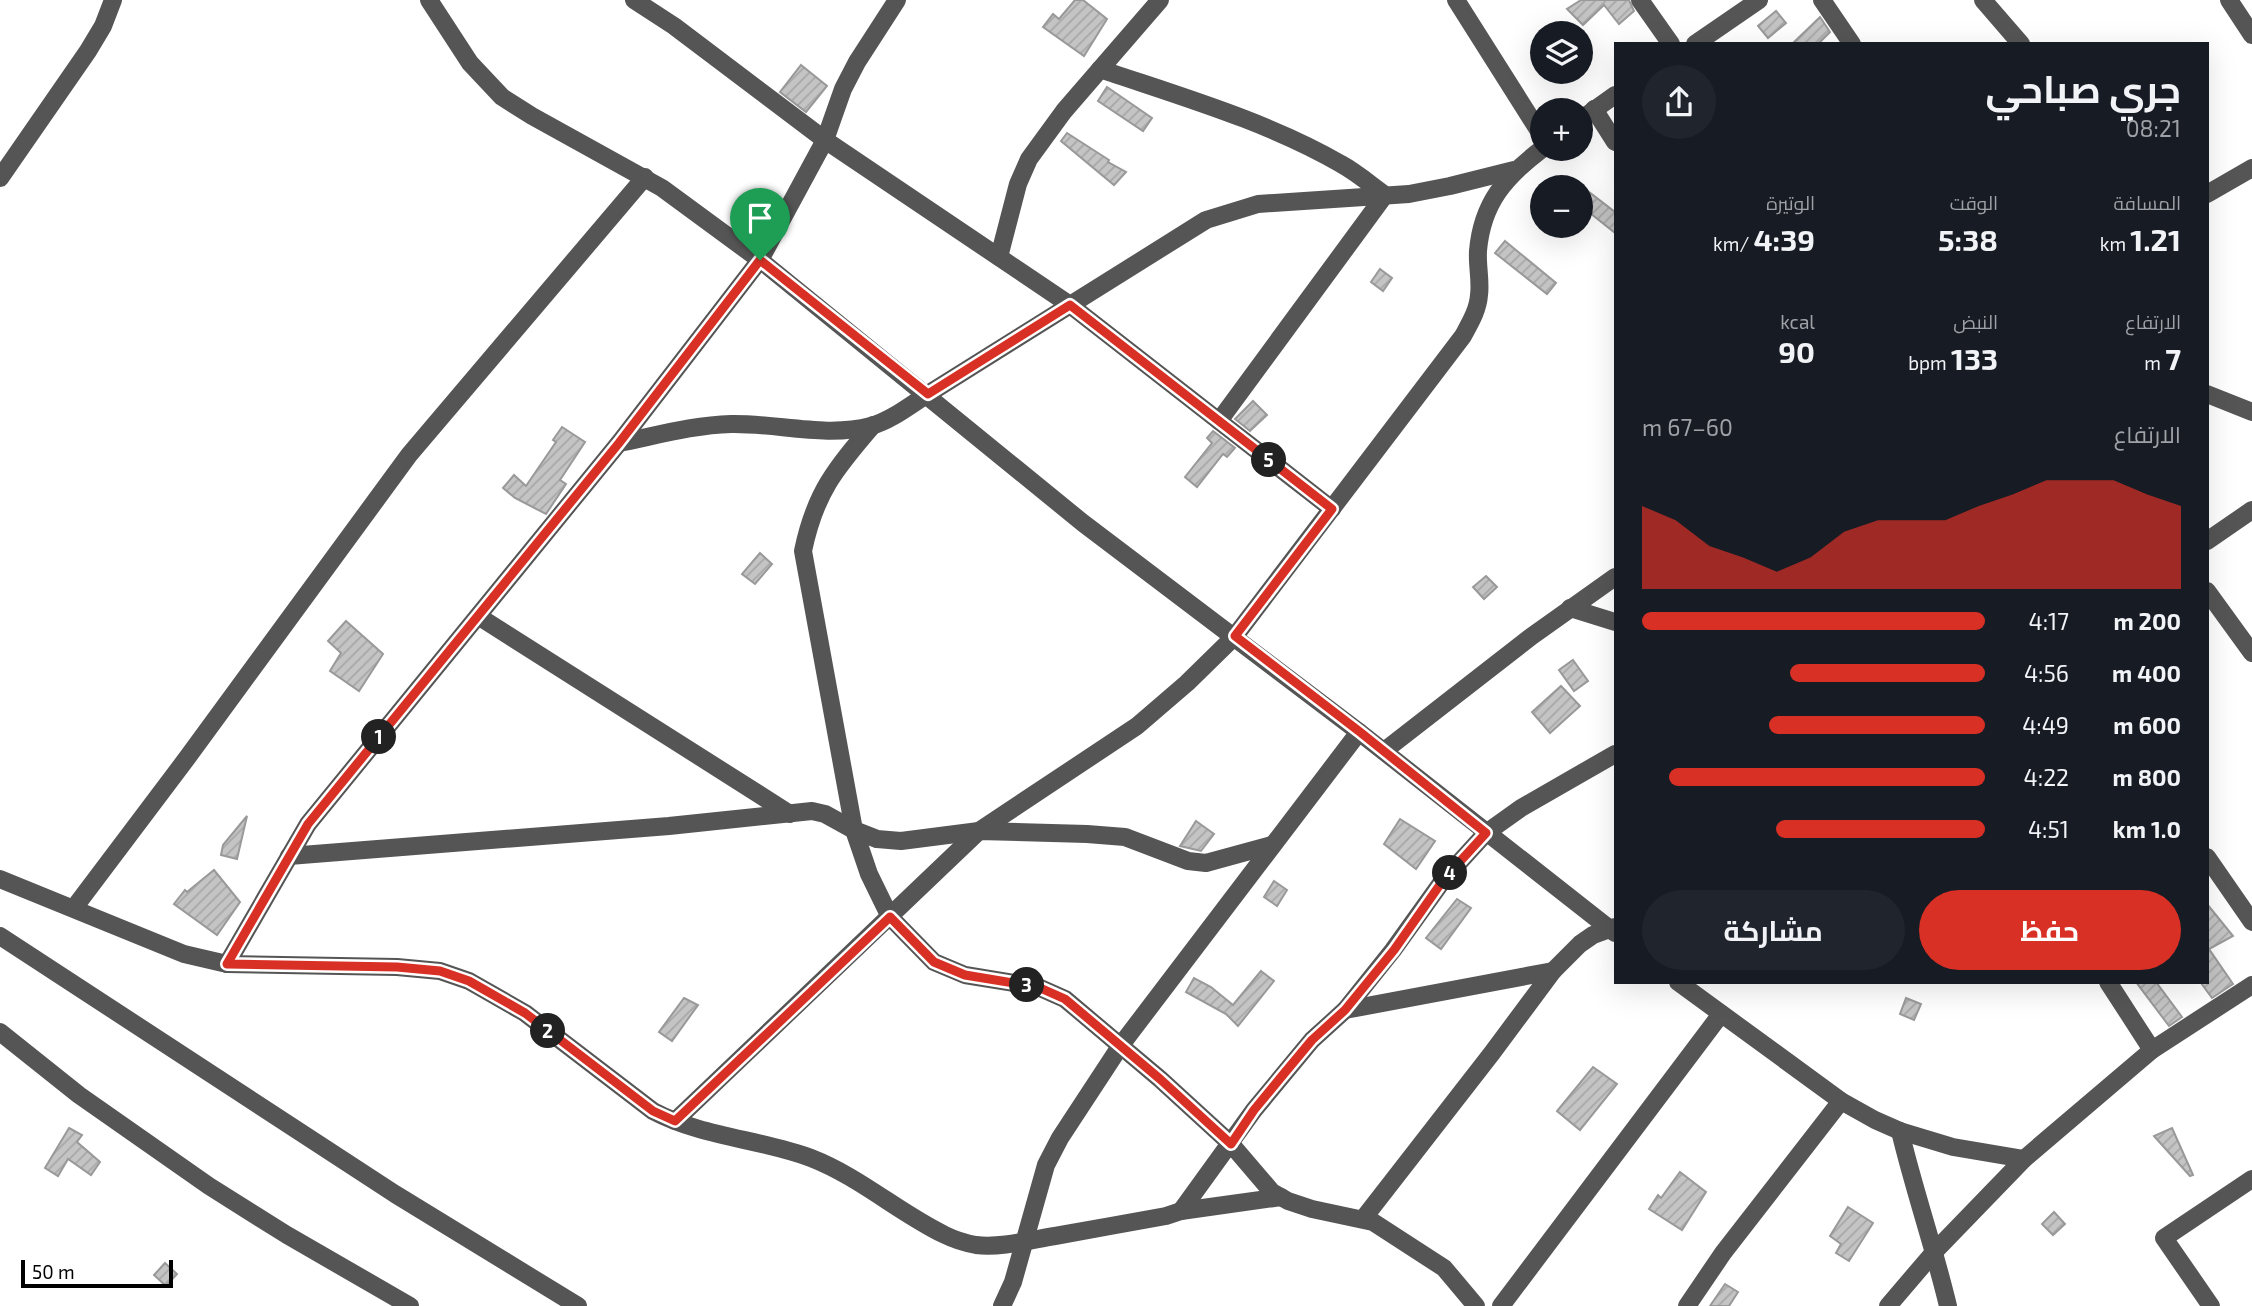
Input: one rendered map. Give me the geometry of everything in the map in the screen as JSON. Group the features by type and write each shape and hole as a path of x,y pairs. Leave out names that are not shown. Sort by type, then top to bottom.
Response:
{"street":[{"path":"0,178 88,51 103,26 113,0"},
{"path":"429,0 433,10 470,63 502,97 645,177 760,260 928,394 1083,523 1235,636 1613,930"},
{"path":"634,0 674,26 825,139 1070,305 1332,509"},
{"path":"227,964 308,824 619,443 760,260 825,139 848,80 897,0"},
{"path":"999,257 1018,184 1029,159 1064,111 1160,0"},
{"path":"1456,0 1530,117"},
{"path":"1640,0 1670,42"},
{"path":"1698,42 1759,0"},
{"path":"1822,0 1851,42"},
{"path":"1983,0 2019,42"},
{"path":"2229,0 2252,35"},
{"path":"1100,69 1207,105 1269,130 1342,164 1385,195"},
{"path":"1593,110 1614,96"},
{"path":"1593,120 1614,141"},
{"path":"675,1121 979,831 1137,726 1187,683 1235,636 1468,326 1479,297 1478,253 1482,222 1495,196 1514,170 1530,158"},
{"path":"2209,193 2252,168"},
{"path":"619,443 680,430 731,424 818,430 853,429 873,425 890,418 1206,220 1258,204 1385,195 1450,186 1514,170"},
{"path":"74,908 409,455 645,177"},
{"path":"1219,421 1385,195"},
{"path":"2209,395 2252,412"},
{"path":"873,425 844,459 820,494 808,525 803,551 854,830 869,874 890,917 934,962 965,975 1038,987 1065,999 1121,1045 1231,1144 1272,1192 1312,1209 1363,1219 1387,1230 1444,1268 1476,1306"},
{"path":"2209,540 2252,510"},
{"path":"1384,751 1570,608 1614,578"},
{"path":"2209,594 2252,653"},
{"path":"1570,608 1614,622"},
{"path":"478,615 790,814"},
{"path":"1002,1306 1013,1282 1046,1165 1060,1138 1121,1045 1360,732"},
{"path":"1181,1211 1254,1110 1312,1040 1345,1010 1394,950 1444,879 1486,833 1521,808 1614,755"},
{"path":"289,856 818,812 877,839 901,841 979,831 1087,834 1125,837 1188,861 1206,863 1272,845"},
{"path":"2209,861 2252,922"},
{"path":"0,879 184,954 227,964 397,967 440,971 469,981 525,1013 653,1111 675,1121 794,1152 823,1163 860,1182 915,1219 962,1242 978,1245 1025,1241 1181,1211 1281,1197"},
{"path":"1363,1219 1553,971 1580,944 1593,936 1613,930"},
{"path":"0,936 395,1195 578,1306"},
{"path":"1345,1010 1553,971"},
{"path":"1681,984 1841,1101 1900,1131 1953,1147 2024,1159"},
{"path":"2109,984 2152,1050"},
{"path":"1888,1306 1934,1251 2024,1159 2152,1050 2252,985"},
{"path":"1502,1306 1721,1014"},
{"path":"0,1032 79,1096 209,1186 410,1306"},
{"path":"1687,1306 1723,1253 1841,1101"},
{"path":"1900,1131 1914,1191 1934,1251 1948,1306"},
{"path":"2211,1306 2164,1238 2167,1233 2252,1179"}],"building":[{"path":"1075,0 1083,0 1107,19 1084,56 1043,27 1053,14 1059,19"},
{"path":"1581,0 1629,0 1634,11 1619,24 1604,5 1587,21 1579,21 1567,9"},
{"path":"1776,11 1786,23 1768,38 1758,26"},
{"path":"1820,17 1830,32 1820,42 1794,42"},
{"path":"801,65 827,86 806,112 780,92"},
{"path":"1107,87 1152,118 1143,131 1098,101"},
{"path":"1067,133 1126,172 1114,185 1061,141"},
{"path":"1593,195 1614,211 1614,232 1593,215"},
{"path":"1505,241 1556,283 1547,294 1495,253"},
{"path":"1380,269 1392,278 1383,291 1371,282"},
{"path":"1253,401 1267,415 1250,431 1235,419"},
{"path":"562,427 585,442 560,480 566,484 546,514 515,498 503,488 514,475 526,486 556,442 553,440"},
{"path":"1213,431 1235,448 1227,457 1223,454 1197,487 1185,477 1212,443 1207,438"},
{"path":"760,553 772,564 755,584 742,574"},
{"path":"1486,576 1497,587 1484,599 1473,587"},
{"path":"346,621 383,654 359,691 330,671 341,653 328,641"},
{"path":"1573,660 1588,681 1574,691 1559,670"},
{"path":"1561,686 1580,706 1550,733 1532,712"},
{"path":"247,816 237,859 221,855 223,845"},
{"path":"1400,819 1435,841 1416,869 1384,844"},
{"path":"1196,821 1214,834 1201,851 1180,846"},
{"path":"214,870 240,902 217,935 174,904 185,890 187,892"},
{"path":"1274,881 1287,890 1277,906 1264,897"},
{"path":"1457,899 1471,908 1441,949 1426,938"},
{"path":"2209,906 2233,936 2209,949"},
{"path":"2209,949 2233,984 2212,998 2202,984 2209,984"},
{"path":"1261,971 1274,981 1238,1026 1226,1014 1186,992 1194,978 1211,987 1233,1005"},
{"path":"2138,984 2157,984 2182,1017 2169,1026"},
{"path":"684,998 698,1005 672,1041 659,1032"},
{"path":"1906,998 1921,1004 1914,1020 1900,1014"},
{"path":"1593,1067 1617,1084 1580,1130 1557,1111"},
{"path":"69,1128 82,1135 77,1142 100,1162 91,1175 68,1159 58,1176 45,1168"},
{"path":"2172,1128 2193,1175 2190,1176 2154,1136"},
{"path":"1680,1172 1706,1192 1682,1230 1649,1209 1658,1195 1661,1198"},
{"path":"1848,1207 1873,1223 1849,1261 1836,1253 1841,1244 1830,1236"},
{"path":"2054,1212 2065,1224 2053,1235 2042,1224"},
{"path":"165,1263 177,1274 166,1286 154,1275"},
{"path":"1725,1284 1738,1292 1729,1306 1710,1306"}],"route":[{"path":"760,260 928,394 1070,305 1332,509 1235,636 1486,833 1444,879 1394,950 1345,1010 1312,1040 1254,1110 1231,1144 1160,1079 1065,999 1038,987 965,975 934,962 890,917 675,1121 653,1111 525,1013 469,981 440,971 397,967 227,964 308,824 619,443 760,260"}]}
